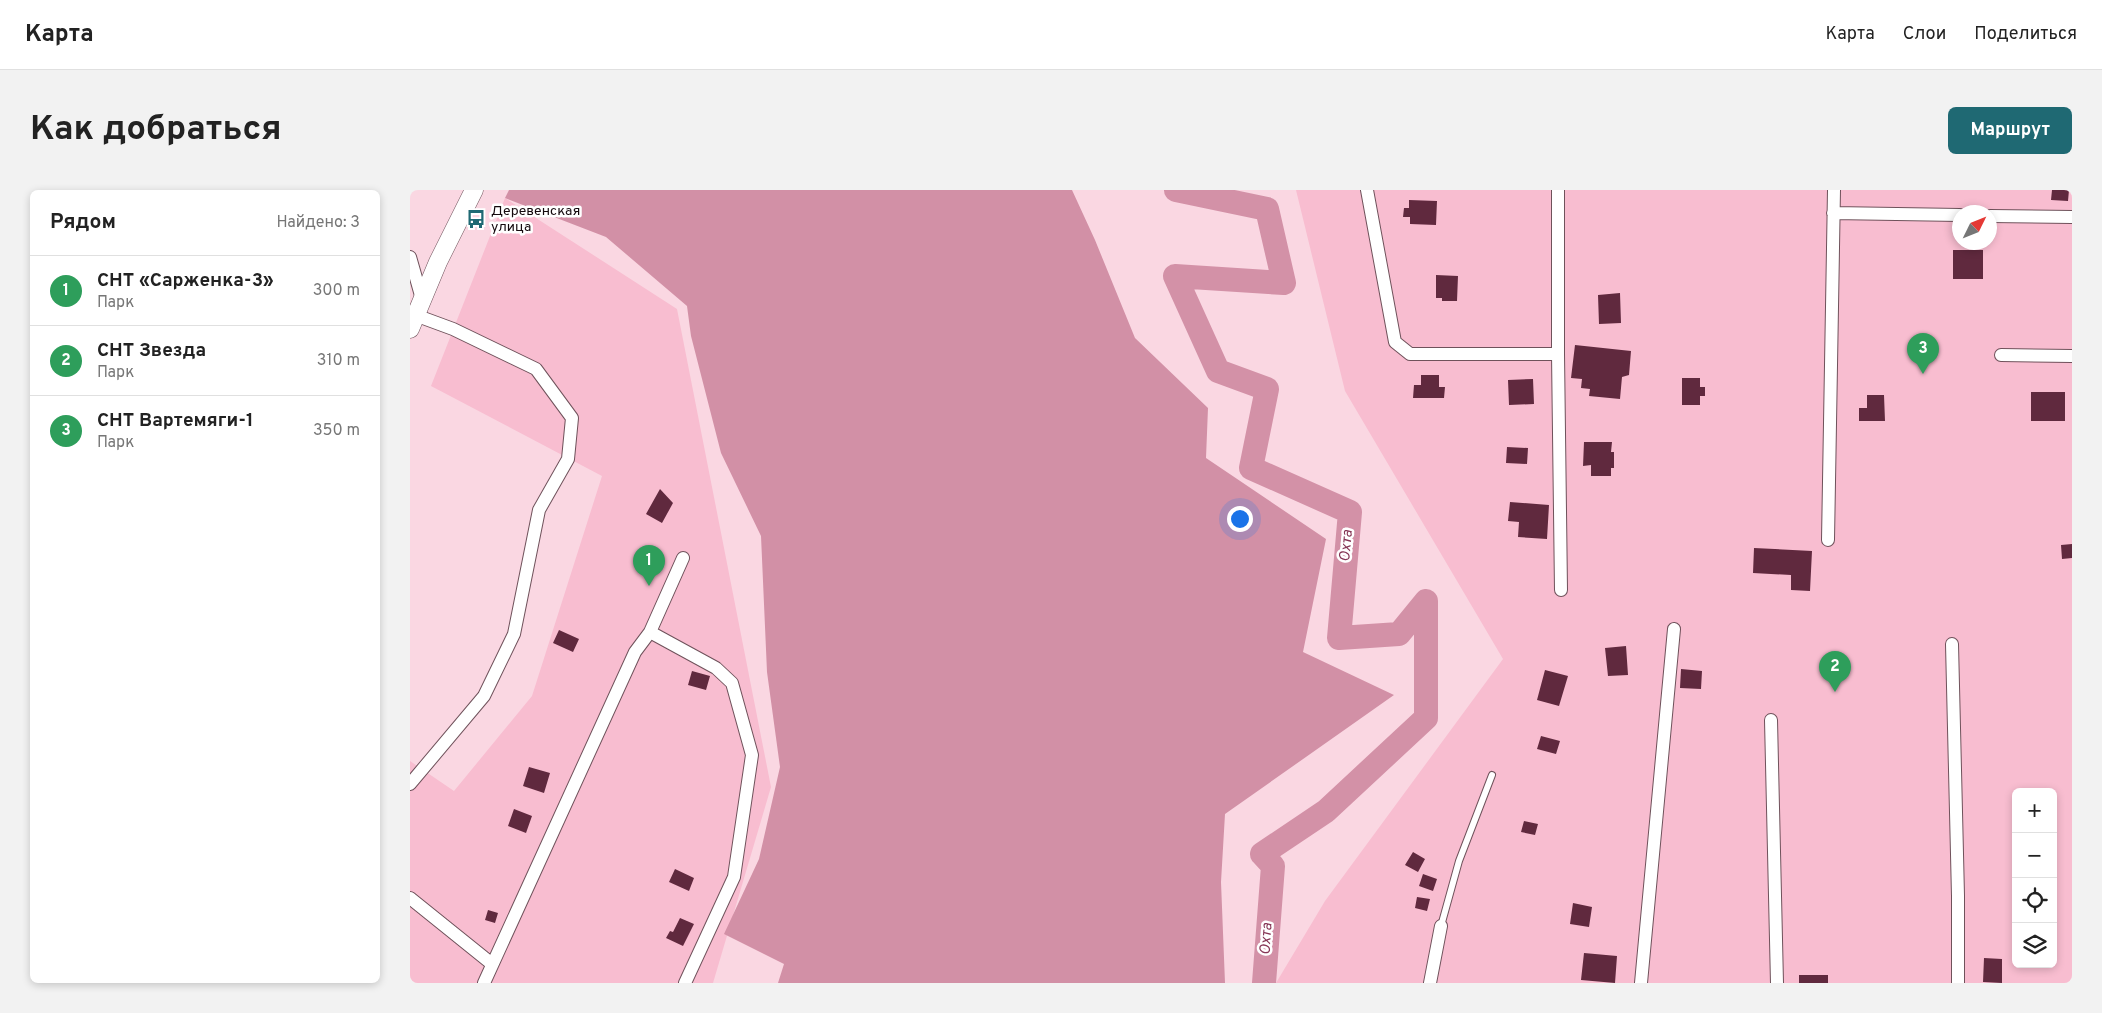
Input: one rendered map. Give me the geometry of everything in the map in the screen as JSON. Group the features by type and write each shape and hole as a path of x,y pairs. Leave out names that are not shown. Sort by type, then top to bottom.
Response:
{"main road":[{"path":"412,322 474,190"}],"street":[{"path":"1367,190 1395,342 1410,354 1558,354"},
{"path":"1558,190 1561,590"},
{"path":"1828,540 1834,190"},
{"path":"1833,213 1952,215"},
{"path":"1997,216 2072,217"},
{"path":"410,257 422,298"},
{"path":"410,784 484,696 514,634 539,510 568,459 572,418 536,369 453,329 412,322"},
{"path":"2001,355 2072,356"},
{"path":"484,983 635,652 650,632 683,558"},
{"path":"1641,983 1674,629"},
{"path":"650,632 716,668 732,682 752,754 734,877 686,983"},
{"path":"1952,644 1958,983"},
{"path":"1771,720 1777,983"},
{"path":"410,898 492,964"},
{"path":"1430,983 1441,926"}],"lane":[{"path":"1441,926 1459,860 1492,775"}],"shaded area":[{"path":"509,190 1072,190 1095,240 1135,338 1208,408 1206,458 1326,539 1303,652 1394,695 1225,814 1221,882 1225,983 778,983 784,964 724,934 759,859 780,767 767,672 761,536 721,453 691,336 687,306 606,237 505,198"},
{"path":"1296,190 2072,190 2072,983 1276,983 1325,901 1503,659 1345,391"},
{"path":"505,198 677,309 771,787 713,983 410,983 410,761 454,791 532,696 602,476 431,386"}],"building":[{"path":"2052,190 2069,190 2068,201 2051,200"},
{"path":"1409,200 1437,201 1436,225 1410,224 1410,217 1403,217 1404,208 1409,208"},
{"path":"1953,250 1983,250 1983,279 1953,279"},
{"path":"1436,275 1458,276 1457,301 1442,301 1442,298 1436,298"},
{"path":"1620,293 1621,323 1599,324 1598,295"},
{"path":"1575,345 1631,351 1629,375 1622,377 1620,399 1589,396 1590,389 1581,388 1582,379 1571,378"},
{"path":"1421,375 1439,375 1439,387 1445,387 1444,398 1413,398 1414,385 1421,385"},
{"path":"1682,378 1700,378 1700,387 1705,387 1705,396 1700,396 1700,405 1682,405"},
{"path":"1533,379 1534,404 1509,405 1508,380"},
{"path":"2031,392 2065,392 2065,421 2031,421"},
{"path":"1867,395 1884,395 1885,421 1859,421 1859,408 1867,408"},
{"path":"1584,442 1612,442 1611,452 1614,452 1614,468 1611,468 1611,476 1591,476 1591,465 1583,466"},
{"path":"1507,447 1528,448 1527,464 1506,463"},
{"path":"660,489 673,503 662,523 646,514"},
{"path":"1510,502 1549,505 1547,539 1518,537 1519,522 1508,521"},
{"path":"2072,544 2072,558 2062,559 2061,545"},
{"path":"1754,548 1812,551 1810,591 1791,590 1791,575 1753,573"},
{"path":"559,630 579,639 573,652 553,643"},
{"path":"1626,646 1628,675 1608,676 1605,648"},
{"path":"1681,669 1702,671 1701,689 1680,688"},
{"path":"1545,670 1568,676 1559,706 1537,700"},
{"path":"692,671 710,676 706,690 688,685"},
{"path":"1541,736 1560,741 1556,754 1537,749"},
{"path":"529,767 550,773 544,793 523,786"},
{"path":"514,809 532,816 526,833 508,826"},
{"path":"1524,821 1538,824 1535,835 1521,832"},
{"path":"1413,852 1425,859 1418,872 1405,865"},
{"path":"675,869 694,878 689,891 669,882"},
{"path":"1423,874 1437,879 1433,891 1419,886"},
{"path":"1417,897 1430,899 1427,911 1415,908"},
{"path":"1573,903 1592,907 1589,927 1570,924"},
{"path":"488,910 498,913 495,923 485,920"},
{"path":"680,918 694,924 683,946 666,938 670,931 673,932"},
{"path":"1584,953 1617,956 1615,983 1581,980"},
{"path":"1984,958 2002,959 2002,983 1983,982"},
{"path":"1799,975 1828,975 1828,983 1799,983"}],"waterway":[{"name":"Охта","path":"1176,190 1267,209 1284,283 1175,276 1218,371 1267,389 1251,468 1350,512 1339,638 1399,634 1426,601 1426,718 1326,811 1262,854 1273,866 1264,983"}],"place":[{"name":"Деревенская улица","path":"476,219"},
{"name":"СНТ Вартемяги-1","path":"1923,374"},
{"name":"СНТ «Сарженка-3»","path":"649,586"},
{"name":"СНТ Звезда","path":"1835,692"}]}
